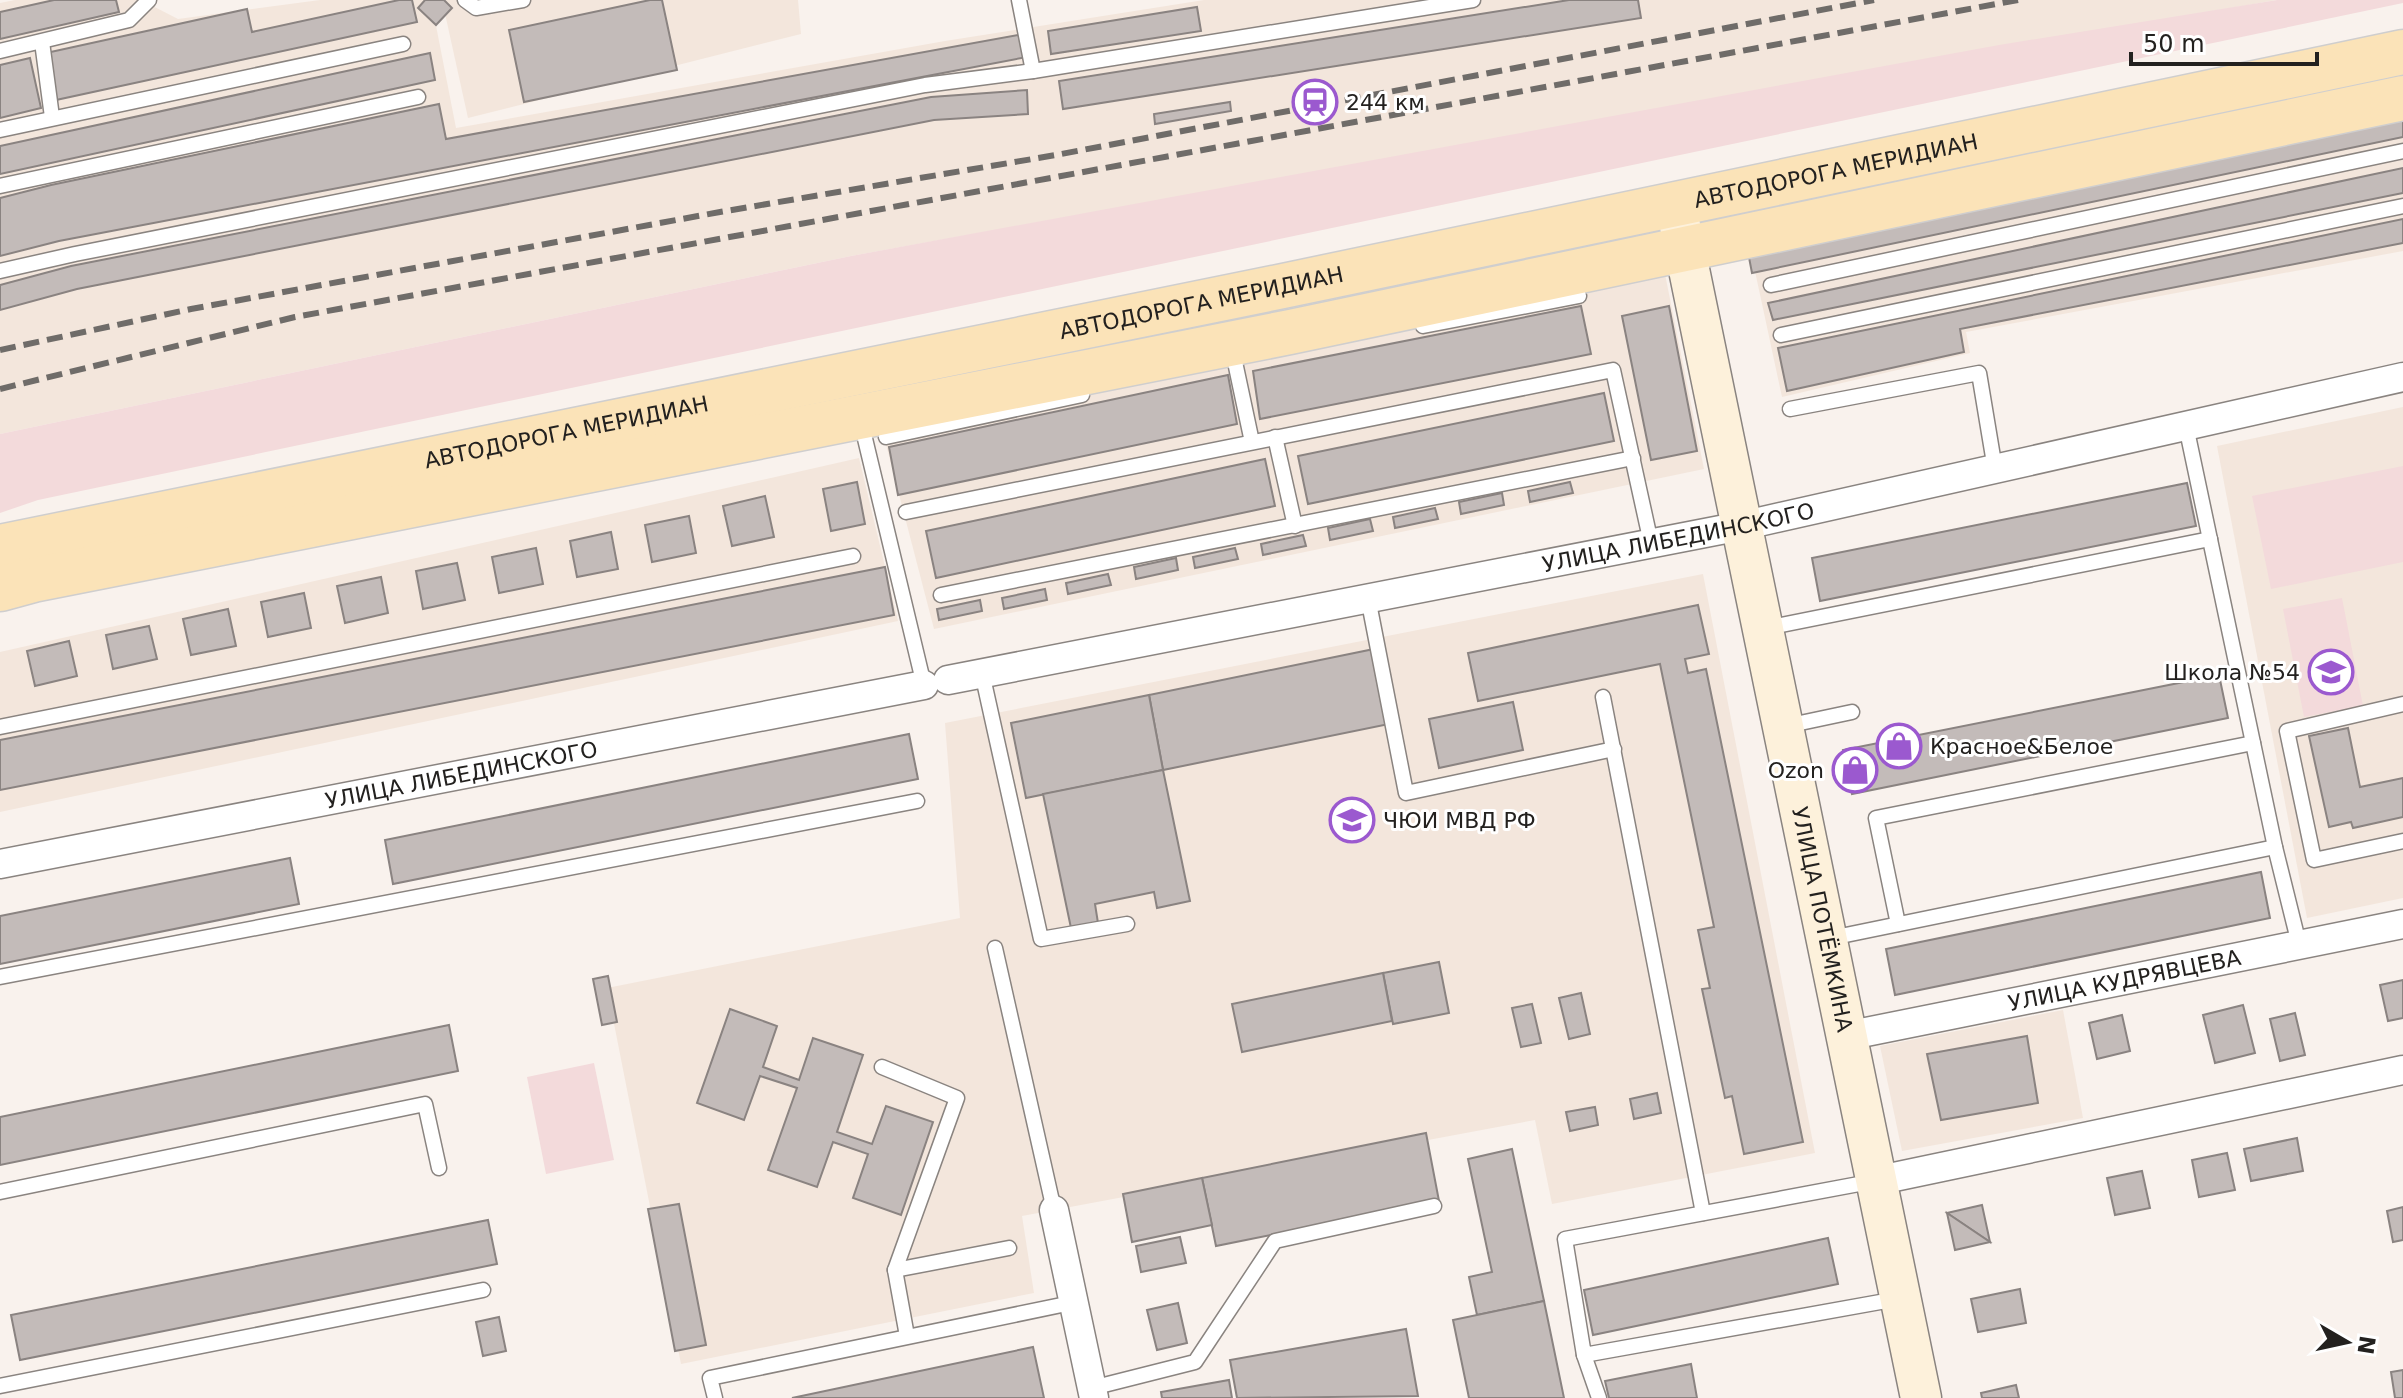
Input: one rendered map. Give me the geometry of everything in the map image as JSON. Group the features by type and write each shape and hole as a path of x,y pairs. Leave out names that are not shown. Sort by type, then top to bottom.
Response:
{"main road":[{"name":"АВТОДОРОГА МЕРИДИАН","path":"0,547 2403,52"},
{"name":"АВТОДОРОГА МЕРИДИАН","path":"0,589 33,580 873,427 1290,332 2403,98"}],"street":[{"name":"УЛИЦА ПОТЁМКИНА","path":"1676,204 1921,1398"},
{"name":"УЛИЦА ЛИБЕДИНСКОГО","path":"0,864 1741,526 2403,377"},
{"name":"УЛИЦА КУДРЯВЦЕВА","path":"1846,1036 2403,924"},
{"path":"1875,1181 2403,1070"},
{"path":"1054,1210 1093,1393"}],"lane":[{"path":"0,51 129,20 149,0"},
{"path":"465,0 476,8 523,0"},
{"path":"1019,0 1033,71"},
{"path":"0,271 925,85 1033,71 1473,0"},
{"path":"42,42 52,117"},
{"path":"0,130 403,44"},
{"path":"0,186 418,97"},
{"path":"1771,285 2403,151"},
{"path":"1781,335 2403,206"},
{"path":"1407,329 1579,296"},
{"path":"1250,359 1227,364 1252,442"},
{"path":"906,512 1613,370 1651,543"},
{"path":"1790,409 1979,373 1995,469"},
{"path":"936,682 873,427 1098,392"},
{"path":"2186,426 2275,847 2299,944"},
{"path":"1275,437 1295,526"},
{"path":"941,595 1633,458"},
{"path":"1762,628 2210,539"},
{"path":"0,727 853,556"},
{"path":"1368,598 1406,793 1614,749"},
{"path":"982,673 1041,939 1127,924"},
{"path":"1603,697 1703,1213"},
{"path":"2403,704 2287,731 2314,860 2403,841"},
{"path":"1782,726 1852,712"},
{"path":"1898,924 1876,818 2253,743"},
{"path":"0,977 917,801"},
{"path":"1826,939 2275,847"},
{"path":"995,948 1054,1210"},
{"path":"882,1067 957,1098 895,1270 907,1336"},
{"path":"0,1192 425,1104 439,1168"},
{"path":"1599,1398 1584,1355 1565,1239 1875,1181"},
{"path":"1093,1393 1195,1362 1275,1241 1434,1206"},
{"path":"895,1270 1009,1248"},
{"path":"0,1386 483,1290"},
{"path":"1584,1355 1900,1298"},
{"path":"715,1398 710,1378 1076,1302"}],"shaded area":[{"path":"15,0 141,0 178,19 320,0 431,0 456,128 945,41 1204,0 2276,0 851,256 0,434 0,3"},
{"path":"442,0 798,0 801,34 468,118"},
{"path":"2277,0 2403,0 2403,3 38,500 0,513 0,434 851,256 1999,45"},
{"path":"2403,117 2403,251 1966,332 1970,353 1782,397 1753,262"},
{"path":"1665,274 1704,469 934,629 882,429"},
{"name":"Школа №54","path":"2403,407 2403,898 2307,918 2217,446"},
{"path":"859,458 898,621 0,812 0,652"},
{"path":"2403,466 2403,562 2271,589 2252,496"},
{"name":"ЧЮИ МВД РФ","path":"1703,574 1815,1153 1552,1204 1535,1120 1022,1216 1034,1293 681,1364 607,988 960,918 945,723"},
{"path":"2342,598 2363,706 2304,717 2283,609"},
{"path":"2063,1010 2083,1118 1902,1151 1880,1046"},
{"path":"594,1063 614,1160 546,1174 527,1077"}],"building":[{"path":"54,0 116,0 119,12 0,39 0,12"},
{"path":"399,0 412,0 417,22 56,100 46,53 247,9 252,32"},
{"path":"425,0 444,0 452,8 436,25 418,8"},
{"path":"662,0 677,70 524,102 509,30"},
{"path":"1569,0 1638,0 1641,18 1063,109 1059,81"},
{"path":"1197,7 1201,31 1051,54 1048,31"},
{"path":"1024,34 1027,57 59,241 0,256 0,198 51,185 439,104 446,139"},
{"path":"430,53 435,80 0,174 0,146"},
{"path":"30,58 41,108 0,118 0,65"},
{"path":"1027,90 1028,114 934,120 77,289 0,310 0,285 71,266 931,97"},
{"path":"1230,102 1231,111 1155,124 1154,114"},
{"path":"2403,109 2403,137 1752,273 1747,247"},
{"path":"2403,168 2403,193 1773,320 1768,303"},
{"path":"2403,219 2403,243 1960,329 1964,352 1787,391 1778,348"},
{"path":"1581,306 1591,354 1260,419 1253,371"},
{"path":"1669,306 1697,451 1651,460 1622,316"},
{"path":"1228,375 1237,424 898,495 889,447"},
{"path":"1604,393 1614,441 1308,504 1298,456"},
{"path":"1265,459 1275,506 936,578 926,531"},
{"path":"857,482 865,524 831,531 823,489"},
{"path":"1570,482 1573,493 1530,502 1528,491"},
{"path":"2187,483 2196,526 1820,601 1812,558"},
{"path":"1502,493 1504,505 1461,514 1459,502"},
{"path":"765,496 774,537 732,546 723,506"},
{"path":"1435,508 1438,519 1395,528 1393,517"},
{"path":"689,516 696,553 652,562 645,525"},
{"path":"1370,519 1373,531 1330,540 1328,528"},
{"path":"611,532 618,569 577,577 570,541"},
{"path":"1303,535 1306,546 1263,555 1261,544"},
{"path":"536,548 543,584 499,593 492,557"},
{"path":"1235,548 1238,559 1195,568 1193,557"},
{"path":"1176,558 1178,570 1136,579 1134,567"},
{"path":"457,563 465,600 423,609 416,571"},
{"path":"885,567 894,615 0,790 0,740"},
{"path":"1108,574 1111,585 1068,594 1066,583"},
{"path":"381,577 388,613 345,623 337,586"},
{"path":"1045,589 1047,600 1004,609 1002,598"},
{"path":"304,593 311,628 268,637 261,602"},
{"path":"980,600 982,611 939,620 937,609"},
{"path":"1698,605 1709,654 1685,659 1688,673 1706,669 1803,1142 1744,1154 1732,1096 1725,1098 1702,989 1710,988 1698,930 1714,927 1660,664 1478,701 1468,653"},
{"path":"228,609 236,646 191,655 183,619"},
{"path":"149,626 157,659 113,669 106,635"},
{"path":"69,641 77,676 35,686 27,651"},
{"path":"1374,649 1389,724 1163,770 1149,695"},
{"path":"2219,675 2228,718 1852,794 1843,750"},
{"path":"1149,695 1163,770 1026,798 1011,723"},
{"path":"1513,702 1523,750 1439,768 1429,719"},
{"path":"2348,728 2360,787 2403,778 2403,817 2353,828 2351,822 2329,827 2309,736"},
{"path":"909,734 918,779 393,884 385,840"},
{"path":"1163,770 1190,901 1157,908 1154,892 1095,904 1098,923 1071,928 1043,794"},
{"path":"290,858 299,904 0,964 0,916"},
{"path":"2261,872 2270,918 1895,995 1886,949"},
{"path":"1439,962 1449,1013 1393,1024 1383,973"},
{"path":"1383,973 1392,1021 1242,1052 1232,1004"},
{"path":"608,976 617,1022 602,1025 593,979"},
{"path":"2403,980 2403,1018 2388,1021 2380,985"},
{"path":"1581,993 1590,1034 1569,1039 1559,998"},
{"path":"1532,1004 1541,1043 1521,1047 1512,1008"},
{"path":"2243,1005 2255,1053 2215,1063 2203,1015"},
{"path":"730,1009 777,1026 763,1067 799,1080 813,1038 863,1055 837,1132 872,1144 886,1106 933,1122 901,1215 853,1198 868,1154 833,1142 817,1187 768,1170 797,1088 760,1076 744,1120 697,1103"},
{"path":"2295,1013 2305,1055 2280,1061 2270,1019"},
{"path":"2122,1015 2130,1051 2097,1059 2089,1023"},
{"path":"449,1025 458,1071 0,1165 0,1117"},
{"path":"2027,1036 2038,1103 1941,1120 1927,1054"},
{"path":"1657,1093 1661,1113 1634,1119 1630,1099"},
{"path":"1595,1107 1598,1125 1570,1131 1566,1112"},
{"path":"1426,1133 1439,1201 1216,1246 1202,1178"},
{"path":"2297,1138 2303,1171 2251,1181 2244,1149"},
{"path":"1512,1149 1544,1301 1477,1315 1469,1277 1492,1272 1468,1159"},
{"path":"2227,1153 2235,1190 2199,1197 2192,1160"},
{"path":"2142,1171 2150,1208 2115,1215 2107,1178"},
{"path":"1202,1178 1212,1225 1132,1242 1123,1194"},
{"path":"679,1204 706,1345 675,1351 648,1209"},
{"path":"1982,1205 1990,1242 1947,1213"},
{"path":"2403,1207 2403,1240 2393,1242 2387,1211"},
{"path":"1947,1213 1990,1242 1955,1250"},
{"path":"488,1220 497,1264 20,1360 11,1315"},
{"path":"1180,1237 1186,1263 1141,1272 1136,1246"},
{"path":"1828,1238 1838,1284 1593,1335 1584,1290"},
{"path":"2020,1289 2026,1323 1978,1332 1971,1299"},
{"path":"1544,1301 1564,1398 1469,1398 1453,1320"},
{"path":"1178,1303 1187,1343 1157,1350 1147,1310"},
{"path":"499,1317 506,1351 483,1356 476,1322"},
{"path":"1406,1329 1418,1396 1237,1398 1230,1360"},
{"path":"1033,1347 1044,1398 792,1398"},
{"path":"1691,1364 1697,1398 1609,1398 1605,1381"},
{"path":"2403,1370 2403,1398 2395,1398 2391,1372"},
{"path":"1229,1380 1232,1398 1162,1398 1161,1392"},
{"path":"2016,1385 2019,1398 1982,1398 1981,1393"}],"railway":[{"path":"0,350 191,309 720,212 1056,155 1874,0"},
{"path":"0,389 295,317 2018,0"}],"place":[{"name":"244 км","path":"1315,102"},
{"name":"Школа №54","path":"2331,672"},
{"name":"Красное&Белое","path":"1899,746"},
{"name":"Ozon","path":"1855,770"},
{"name":"ЧЮИ МВД РФ","path":"1352,820"}]}
